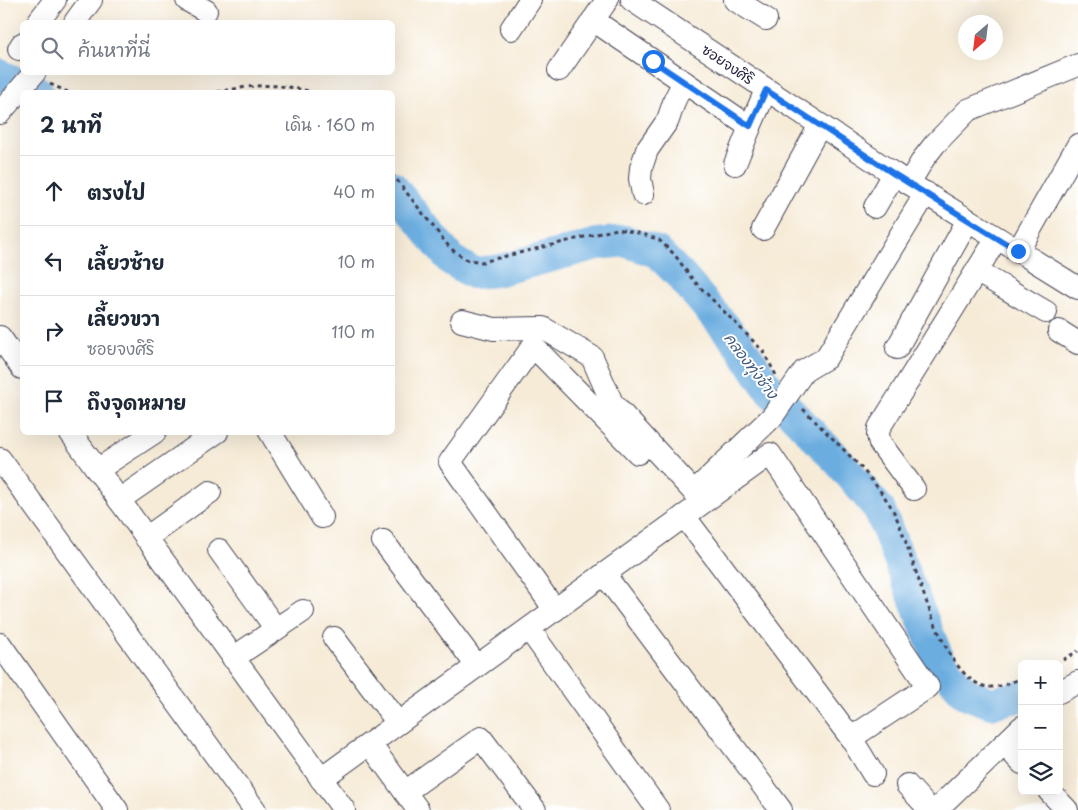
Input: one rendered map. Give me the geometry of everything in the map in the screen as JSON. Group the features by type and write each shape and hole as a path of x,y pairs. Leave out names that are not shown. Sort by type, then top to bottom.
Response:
{"street":[{"path":"40,20 55,0"},
{"path":"76,20 91,0"},
{"path":"511,29 530,0"},
{"path":"559,70 607,0"},
{"path":"735,0 766,19"},
{"name":"ซอยจงศิริ","path":"636,1 766,90 968,220 1078,288"},
{"path":"593,20 750,126"},
{"path":"462,321 494,329 544,328 592,357 612,403 694,492 772,417 804,371 826,358 910,183 924,158 935,144 968,110 1078,65"},
{"path":"1,112 32,75"},
{"path":"643,194 640,179 641,168 647,150 668,120 675,99 684,82"},
{"path":"736,164 766,90"},
{"path":"763,229 820,125"},
{"path":"1018,251 1078,145"},
{"path":"875,207 910,183"},
{"path":"897,348 968,220"},
{"path":"914,489 880,443 879,428 997,238"},
{"path":"976,271 1046,312"},
{"path":"0,337 20,365"},
{"path":"555,610 450,462 533,346 689,513 851,738 873,774"},
{"path":"119,500 213,435"},
{"path":"272,435 322,517"},
{"path":"80,436 97,470 344,810"},
{"path":"97,470 141,436"},
{"path":"321,779 770,454 928,687 851,738"},
{"path":"0,459 255,810"},
{"path":"146,538 210,492"},
{"path":"383,541 477,666"},
{"path":"219,550 276,629"},
{"path":"604,574 781,810"},
{"path":"233,658 303,611"},
{"path":"529,629 658,810"},
{"path":"334,638 398,723"},
{"path":"0,644 117,810"},
{"path":"1063,690 1078,682"},
{"path":"936,810 1018,731"},
{"path":"405,792 481,738 535,810"},
{"path":"370,744 418,810"},
{"path":"1004,744 1018,759"},
{"path":"907,785 930,810"},
{"path":"1053,795 1067,810"}],"path":[{"path":"229,90 266,84 289,86 304,90"},
{"path":"395,178 450,248 465,258 482,262 616,229 643,234 659,240 674,254 693,280 763,352 780,382"},
{"path":"801,407 844,448 890,506 941,638 952,659 971,680 982,686 990,688 1018,679"},
{"path":"1063,660 1078,651"}],"waterway":[{"name":"คลองทุ่งช้าง","path":"0,75 34,90"},
{"name":"คลองทุ่งช้าง","path":"395,191 451,260 473,273 496,271 597,244 625,241 657,252 680,275 736,340 770,390 840,463 879,509 940,663 965,693 991,703 1018,697"}],"route":[{"path":"653,61 750,126 766,90 894,174 1018,251"}]}
